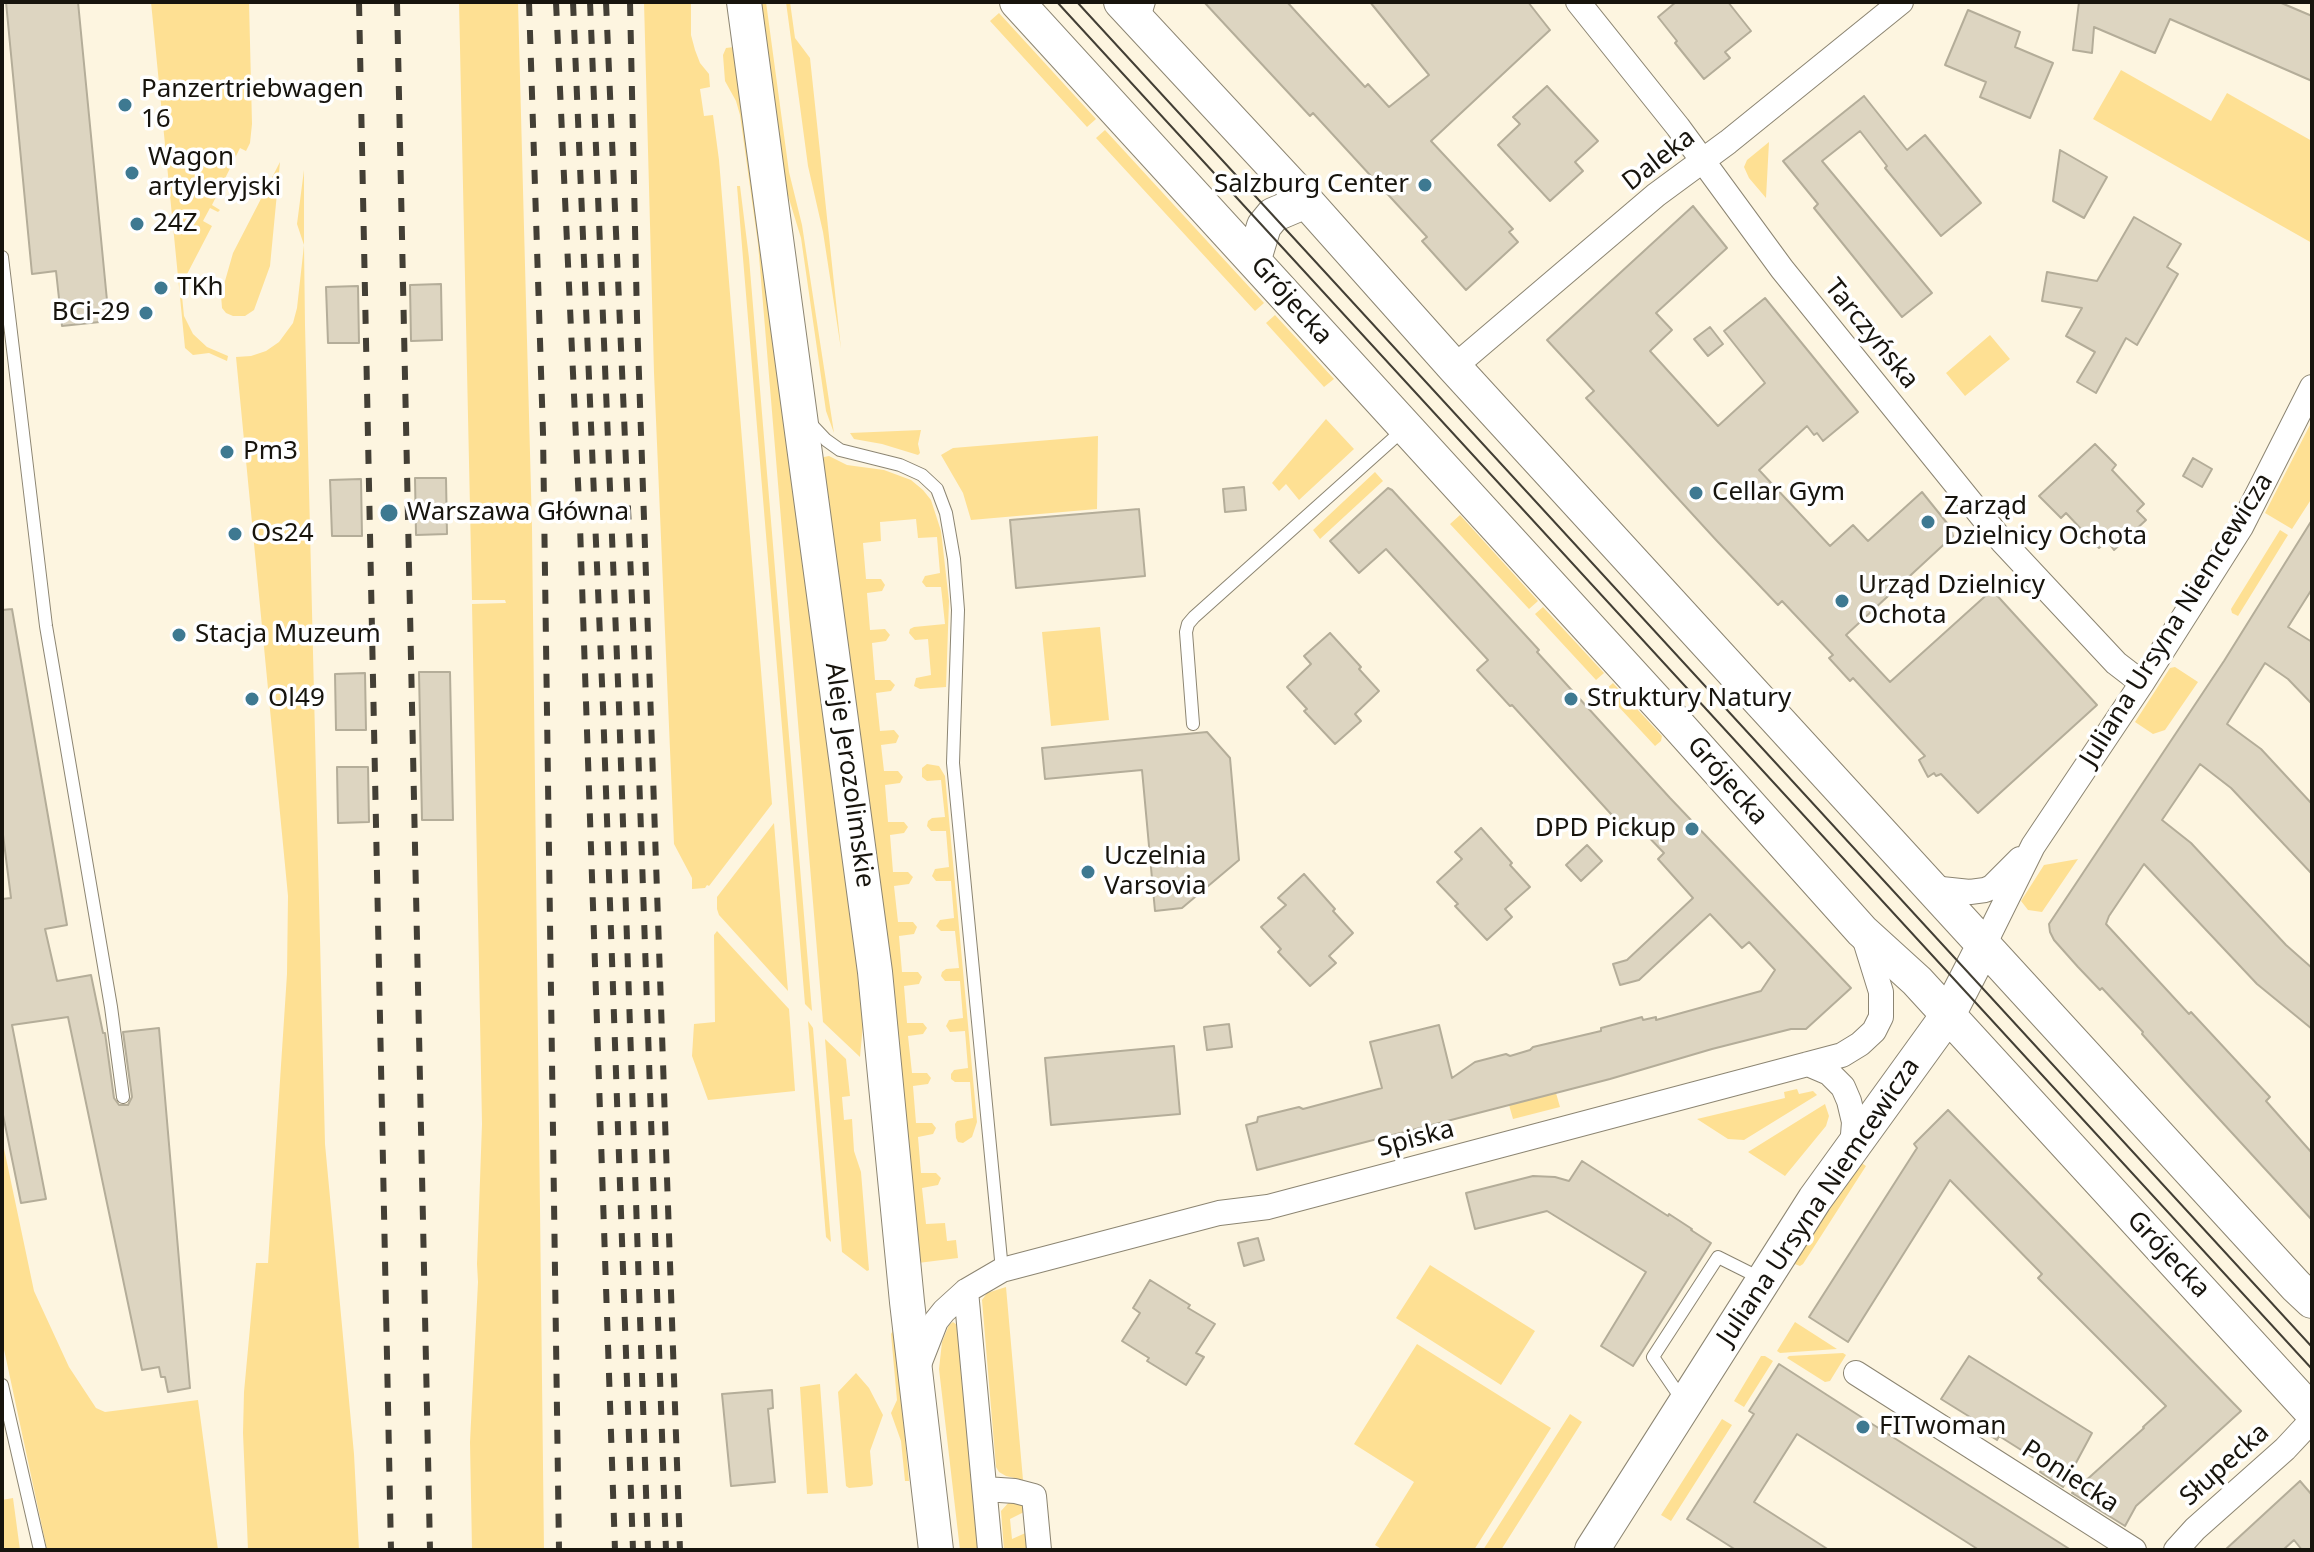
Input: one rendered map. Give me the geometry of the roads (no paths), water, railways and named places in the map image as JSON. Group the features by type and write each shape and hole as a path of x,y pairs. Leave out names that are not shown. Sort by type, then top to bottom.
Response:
{"main road":[{"name":"Aleje Jerozolimskie","path":"744,2 875,972 915,1376 936,1550"},
{"name":"Grójecka","path":"1017,2 1862,931 1917,981 2312,1412"},
{"path":"1138,10 1454,367 2312,1301"},
{"path":"1254,259 1264,226 1273,215 1306,201"},
{"name":"Juliana Ursyna Niemcewicza","path":"1592,1550 1815,1199 1948,1015 1984,945"}],"street":[{"name":"Tarczyńska","path":"1578,2 1678,127 1782,269 2002,541 2116,663 2142,683"},
{"name":"Daleka","path":"1454,367 1656,195 1901,2"},
{"name":"Juliana Ursyna Niemcewicza","path":"1984,945 2033,846 2241,527 2312,387"},
{"name":"Juliana Ursyna Niemcewicza","path":"1932,888 1970,892 1992,887 2033,846"},
{"name":"Spiska","path":"915,1376 936,1321 966,1291 1002,1270 1219,1213 1268,1207 1842,1055 1874,1031 1881,1017 1881,992 1862,931"},
{"path":"1808,1064 1829,1073 1843,1087 1854,1122 1852,1148"},
{"path":"966,1291 990,1550"},
{"name":"Poniecka","path":"1856,1373 2134,1550"},
{"name":"Słupecka","path":"2176,1550 2312,1420"},
{"path":"985,1489 1034,1496 1039,1550"}],"lane":[{"path":"2,257 46,626 111,1007 123,1097"},
{"path":"799,412 840,450 913,470 929,481 942,499 951,536 958,610 952,754 1002,1270"},
{"path":"1193,724 1188,624 1405,428"},
{"path":"1685,1403 1653,1357 1718,1257 1763,1280"},
{"path":"2,1385 40,1550"}],"tram line":[{"path":"1057,2 2312,1369"},
{"path":"1077,2 2312,1347"}],"railway":[{"path":"359,2 391,1550"},
{"path":"397,2 430,1550"},
{"path":"529,2 543,433 559,1550"},
{"path":"556,2 580,526 615,1550"},
{"path":"573,2 603,707 633,1550"},
{"path":"590,2 619,707 648,1550"},
{"path":"606,2 637,716 666,1550"},
{"path":"630,2 637,318 680,1550"}],"place":[{"name":"Panzertriebwagen 16","path":"125,105"},
{"name":"Wagon artyleryjski","path":"132,173"},
{"name":"Salzburg Center","path":"1425,185"},
{"name":"24Z","path":"137,224"},
{"name":"TKh","path":"161,288"},
{"name":"BCi-29","path":"146,313"},
{"name":"Pm3","path":"227,452"},
{"name":"Cellar Gym","path":"1696,493"},
{"name":"Warszawa Główna","path":"389,513"},
{"name":"Zarząd Dzielnicy Ochota","path":"1928,522"},
{"name":"Os24","path":"235,534"},
{"name":"Urząd Dzielnicy Ochota","path":"1842,601"},
{"name":"Stacja Muzeum","path":"179,635"},
{"name":"Ol49","path":"252,699"},
{"name":"Struktury Natury","path":"1571,699"},
{"name":"DPD Pickup","path":"1692,829"},
{"name":"Uczelnia Varsovia","path":"1088,872"},
{"name":"FITwoman","path":"1863,1427"}]}
